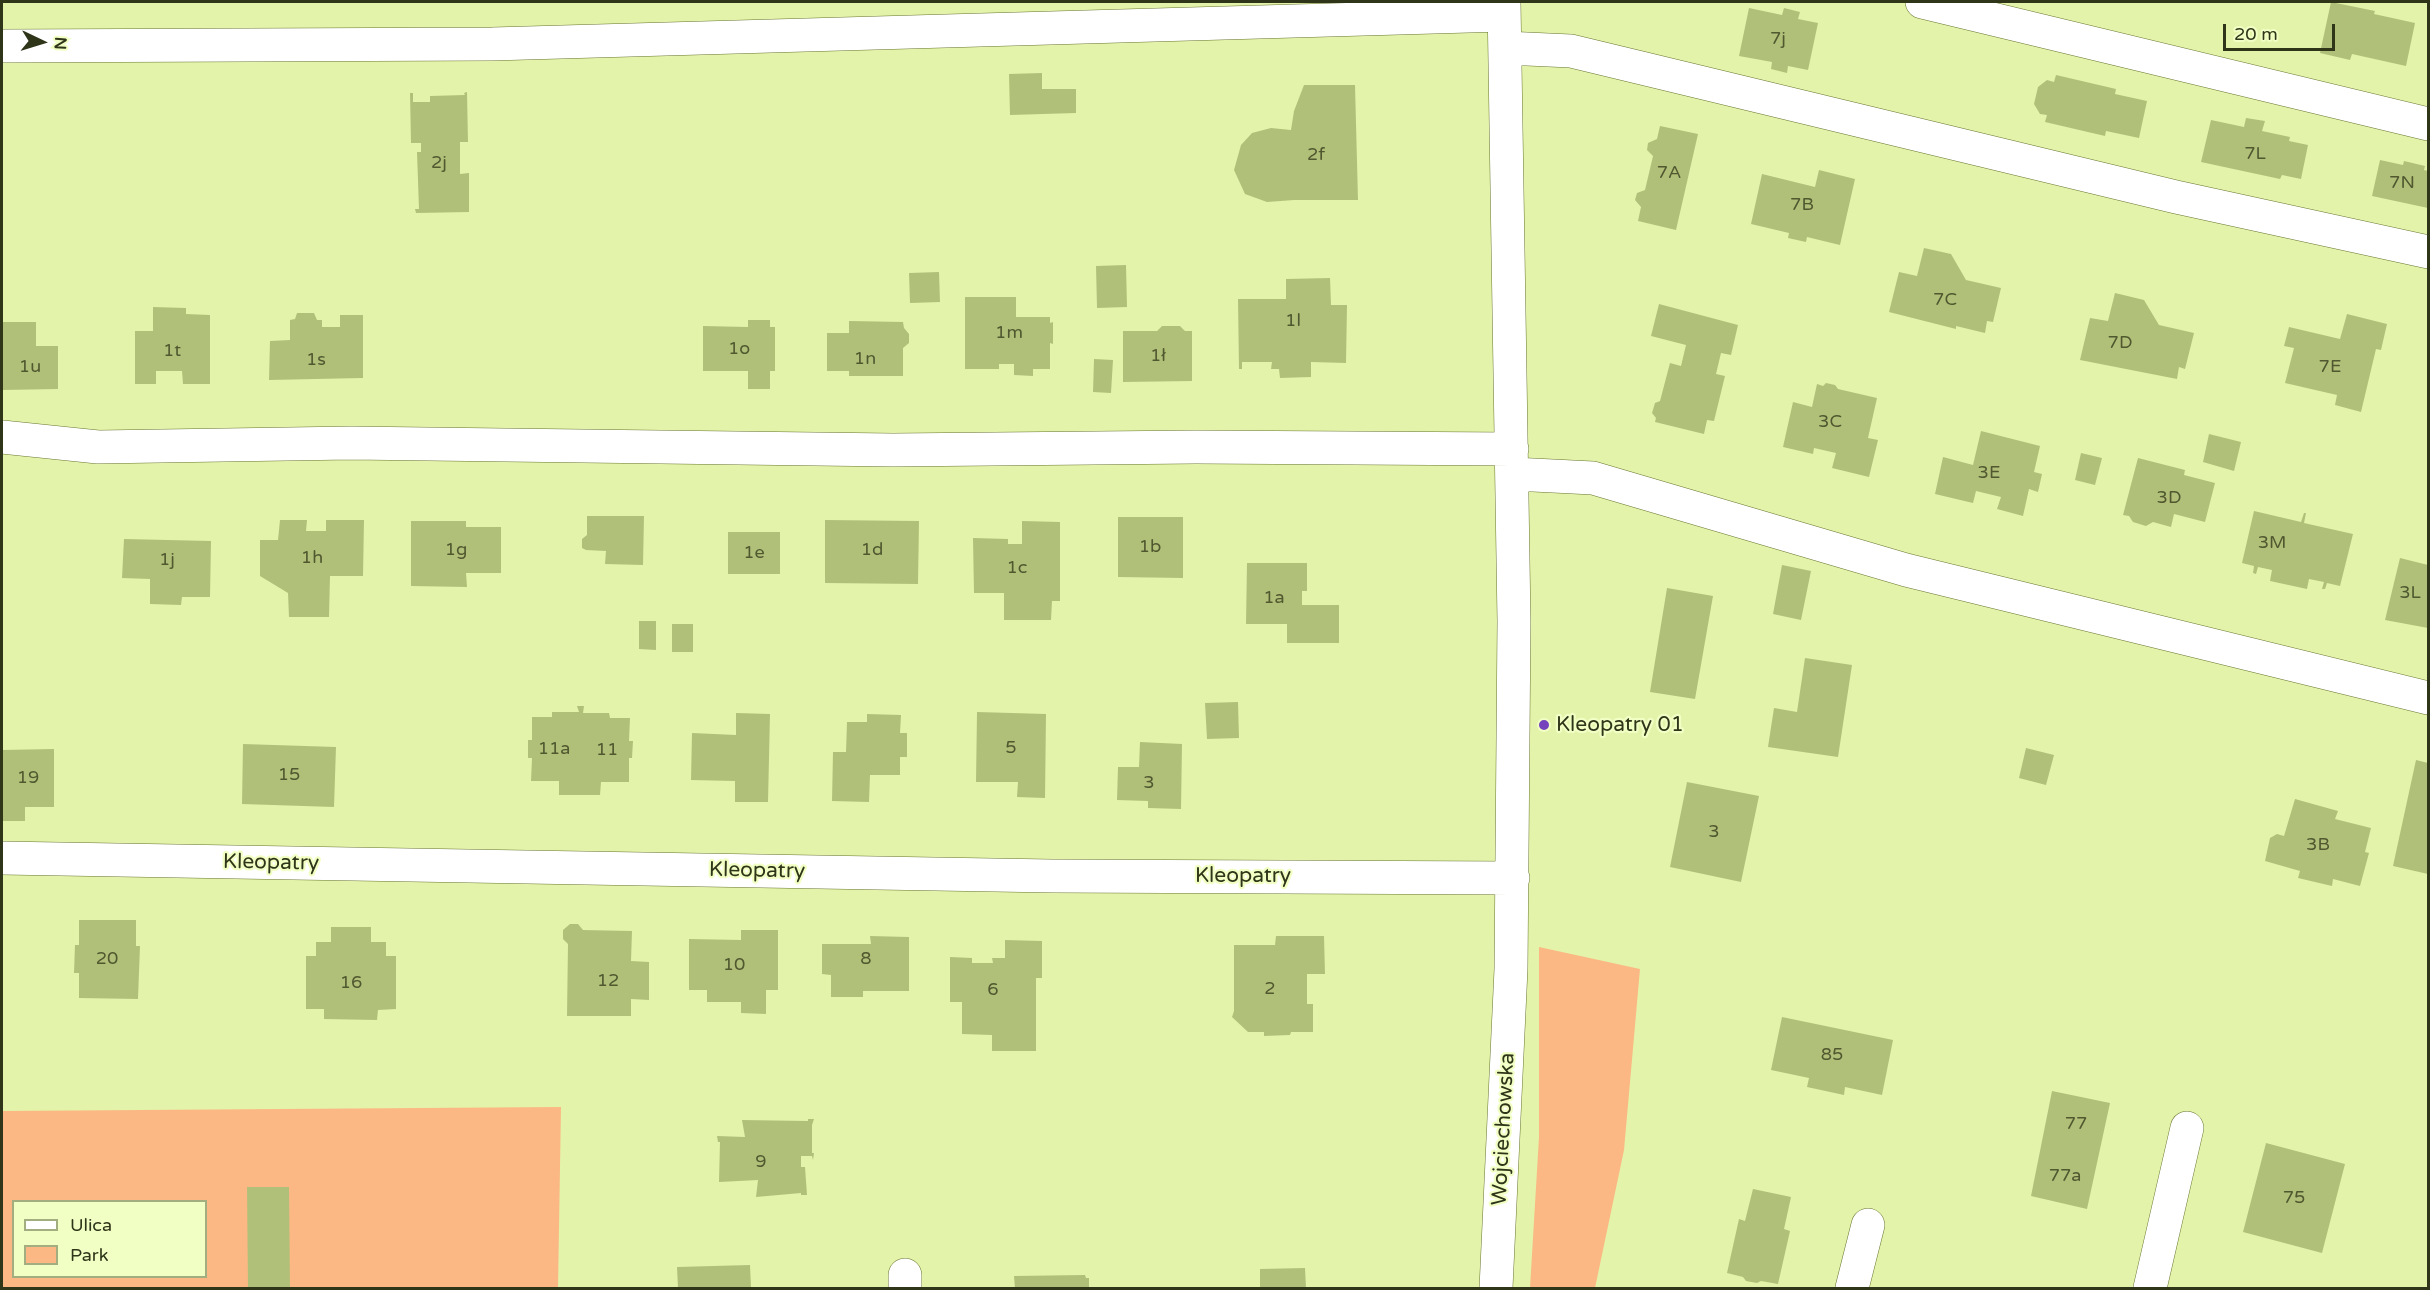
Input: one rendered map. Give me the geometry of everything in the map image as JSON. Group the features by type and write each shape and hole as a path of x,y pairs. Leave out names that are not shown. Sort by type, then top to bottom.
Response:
{"street":[{"path":"1922,2 2428,124"},
{"path":"2,46 492,44 1504,8"},
{"name":"Wojciechowska","path":"1496,1288 1513,878 1513,462 1504,8"},
{"path":"1505,48 1571,51 2176,197 2428,252"},
{"path":"2,437 98,447 351,443 892,450 1196,447 1513,462 1593,478 1906,570 2428,698"},
{"name":"Kleopatry","path":"2,858 1028,876 1513,878"},
{"path":"2150,1288 2187,1128"},
{"path":"1852,1288 1868,1225"}],"green space":[{"path":"1539,947 1640,969 1624,1150 1595,1288 1530,1288 1539,1137"},
{"path":"561,1107 558,1288 2,1288 2,1111"}],"building":[{"path":"2331,2 2375,11 2374,14 2415,23 2406,66 2352,54 2350,60 2320,53"},
{"path":"1749,8 1782,15 1784,8 1800,12 1798,19 1818,23 1808,70 1788,66 1787,73 1771,69 1772,62 1739,56"},
{"path":"1042,73 1042,89 1076,89 1076,113 1010,115 1009,74"},
{"path":"2056,75 2116,89 2115,94 2147,101 2139,138 2106,131 2105,136 2045,122 2047,115 2040,114 2034,104 2038,87 2047,80 2054,82"},
{"path":"1304,85 1355,85 1358,200 1267,202 1245,194 1234,170 1241,145 1252,133 1271,128 1291,130 1294,111"},
{"path":"467,92 468,142 460,142 460,174 469,173 469,212 416,213 415,209 419,209 417,152 421,152 421,143 411,143 410,93 413,93 413,102 430,102 430,96 465,95 464,93"},
{"path":"2246,118 2265,121 2262,131 2290,137 2289,141 2308,145 2301,179 2282,175 2280,179 2201,162 2211,120 2244,127"},
{"path":"1660,126 1698,134 1676,230 1638,221 1641,207 1635,200 1637,193 1645,190 1653,156 1647,150 1648,143 1657,139"},
{"path":"2380,160 2403,165 2404,161 2425,166 2424,170 2428,171 2428,208 2372,196"},
{"path":"1819,170 1855,179 1840,245 1807,237 1806,242 1788,238 1789,233 1751,224 1762,174 1815,187"},
{"path":"1924,248 1951,254 1966,280 2001,288 1993,322 1987,321 1985,333 1956,326 1956,329 1889,312 1899,272 1917,276"},
{"path":"1126,265 1127,307 1097,308 1096,266"},
{"path":"939,272 940,302 910,303 909,273"},
{"path":"1330,278 1331,305 1347,305 1346,363 1311,362 1311,377 1280,378 1279,369 1271,369 1272,362 1242,362 1242,369 1239,369 1238,299 1286,299 1286,279"},
{"path":"2115,293 2144,300 2159,325 2194,333 2185,369 2179,367 2177,379 2080,360 2090,318 2108,321"},
{"path":"965,297 1016,297 1016,317 1050,317 1050,323 1053,322 1053,344 1050,343 1050,369 1033,369 1033,376 1014,375 1014,364 999,364 999,369 965,369"},
{"path":"1659,304 1738,325 1731,355 1721,353 1716,374 1725,376 1714,421 1707,420 1704,434 1655,422 1656,418 1652,413 1655,403 1660,401 1670,363 1681,366 1686,345 1651,336"},
{"path":"153,307 186,308 186,314 210,315 210,384 183,384 182,371 156,371 156,384 135,384 135,331 153,331"},
{"path":"297,313 314,313 317,320 322,320 322,327 340,327 340,315 363,315 363,378 269,380 270,341 290,340 290,320 295,319"},
{"path":"2347,314 2387,324 2381,350 2376,349 2361,412 2335,405 2337,395 2285,383 2294,348 2284,346 2289,327 2340,339"},
{"path":"748,320 770,320 770,327 775,327 775,371 770,371 770,389 748,389 748,371 703,371 703,326 748,327"},
{"path":"849,321 903,322 909,334 909,343 903,348 903,376 849,376 849,371 827,371 827,333 849,333"},
{"path":"2,322 36,322 36,346 58,346 58,389 2,390"},
{"path":"1162,326 1180,326 1185,331 1192,331 1192,381 1123,382 1123,331 1157,331"},
{"path":"1094,359 1113,360 1111,393 1093,392"},
{"path":"1826,383 1835,385 1838,389 1877,398 1868,438 1878,440 1869,477 1832,468 1836,453 1814,448 1813,454 1783,447 1793,402 1812,407 1817,384 1823,386"},
{"path":"1981,431 2040,446 2034,472 2042,474 2038,492 2029,489 2023,516 1997,509 2001,497 1976,491 1973,503 1935,494 1943,457 1973,465"},
{"path":"2209,434 2241,442 2234,471 2203,462"},
{"path":"2081,453 2102,458 2095,485 2075,480"},
{"path":"2138,458 2185,470 2184,475 2215,483 2205,522 2174,514 2171,527 2153,522 2146,526 2133,522 2129,516 2123,515"},
{"path":"2254,511 2301,522 2306,513 2304,523 2353,534 2340,586 2327,583 2325,589 2322,589 2324,582 2309,579 2307,589 2270,581 2272,570 2258,567 2256,574 2253,573 2254,566 2242,563"},
{"path":"587,516 644,516 643,565 605,564 606,551 582,548 582,539 587,535"},
{"path":"1118,517 1183,517 1183,578 1118,577"},
{"path":"280,520 307,520 306,531 326,531 326,520 364,520 363,576 330,576 329,617 289,617 288,593 260,576 260,540 278,540"},
{"path":"825,520 919,521 918,584 825,583"},
{"path":"411,521 466,521 466,527 501,527 501,573 466,573 467,587 411,586"},
{"path":"1022,521 1060,522 1060,601 1052,601 1051,620 1004,620 1004,593 974,593 973,538 1008,539 1008,544 1022,544"},
{"path":"728,532 780,532 780,574 728,574"},
{"path":"124,539 211,541 210,597 182,597 181,605 150,604 150,579 122,578"},
{"path":"2400,558 2428,565 2428,628 2385,620"},
{"path":"1247,563 1307,563 1307,591 1302,591 1302,605 1339,605 1339,643 1287,643 1287,624 1246,624"},
{"path":"1782,565 1811,571 1801,620 1773,614"},
{"path":"1667,588 1713,596 1695,699 1650,692"},
{"path":"639,621 656,621 656,650 639,649"},
{"path":"672,624 693,624 693,652 672,652"},
{"path":"1805,658 1852,665 1838,757 1768,747 1774,708 1797,712"},
{"path":"1238,702 1239,738 1207,739 1205,703"},
{"path":"577,706 584,706 583,713 609,713 610,718 630,718 629,741 633,741 632,758 629,758 629,782 601,782 600,795 559,795 559,781 531,781 532,758 528,758 528,740 532,740 532,717 552,717 552,712 579,712"},
{"path":"977,712 1046,714 1045,798 1017,797 1018,782 976,782"},
{"path":"736,713 770,714 768,802 735,802 735,781 691,780 692,733 736,735"},
{"path":"867,714 901,715 900,733 907,733 907,757 900,757 900,775 870,775 869,802 832,801 833,752 846,752 847,722 867,722"},
{"path":"1140,742 1182,744 1181,809 1148,808 1148,801 1117,800 1118,767 1139,767"},
{"path":"243,744 336,747 334,807 242,804"},
{"path":"2026,748 2054,755 2046,785 2019,778"},
{"path":"54,749 54,807 25,807 25,821 2,821 2,750"},
{"path":"2416,760 2428,763 2428,874 2393,866"},
{"path":"1687,782 1759,796 1741,882 1670,867"},
{"path":"2295,799 2338,811 2335,819 2371,828 2365,852 2369,853 2360,886 2333,879 2332,886 2298,878 2300,871 2265,861 2270,838 2277,834 2284,836"},
{"path":"79,920 136,920 136,946 140,946 138,999 79,998 79,973 74,973 75,945 79,945"},
{"path":"570,924 578,924 583,930 632,931 631,961 649,962 649,1000 631,999 631,1016 567,1016 568,944 563,939 563,930"},
{"path":"331,927 371,927 371,942 386,942 386,956 396,956 396,1009 378,1010 377,1020 324,1019 324,1009 306,1009 306,956 316,956 316,942 331,942"},
{"path":"741,930 778,930 778,990 766,990 766,1014 741,1013 741,1002 707,1002 707,990 689,990 689,939 741,940"},
{"path":"870,936 909,937 909,991 863,991 863,997 831,997 831,975 822,974 822,944 871,944"},
{"path":"1276,936 1324,936 1325,974 1307,974 1307,1004 1313,1004 1313,1032 1264,1036 1264,1032 1248,1032 1232,1017 1234,1011 1234,945 1275,945"},
{"path":"1005,940 1042,941 1042,978 1036,978 1036,1051 992,1051 992,1035 962,1034 962,1002 950,1002 950,957 972,958 972,963 993,963 992,958 1005,958"},
{"path":"1782,1017 1893,1040 1882,1095 1845,1087 1844,1095 1807,1087 1809,1078 1771,1070"},
{"path":"2052,1091 2110,1103 2087,1209 2031,1196"},
{"path":"808,1119 814,1119 812,1125 813,1160 812,1156 801,1156 801,1167 805,1167 807,1195 801,1195 801,1193 756,1197 758,1180 719,1182 720,1142 717,1136 745,1137 742,1120 808,1121"},
{"path":"2266,1143 2345,1164 2322,1253 2243,1232"},
{"path":"247,1187 289,1187 290,1288 248,1288"},
{"path":"1753,1189 1791,1197 1784,1229 1790,1231 1778,1284 1746,1281 1743,1277 1727,1273 1739,1219 1745,1221"},
{"path":"750,1265 751,1288 678,1288 677,1267"},
{"path":"1305,1268 1306,1288 1260,1288 1260,1269"},
{"path":"1085,1275 1089,1278 1089,1288 1015,1288 1014,1276"}],"place":[{"name":"Kleopatry 01","path":"1544,725"}]}
